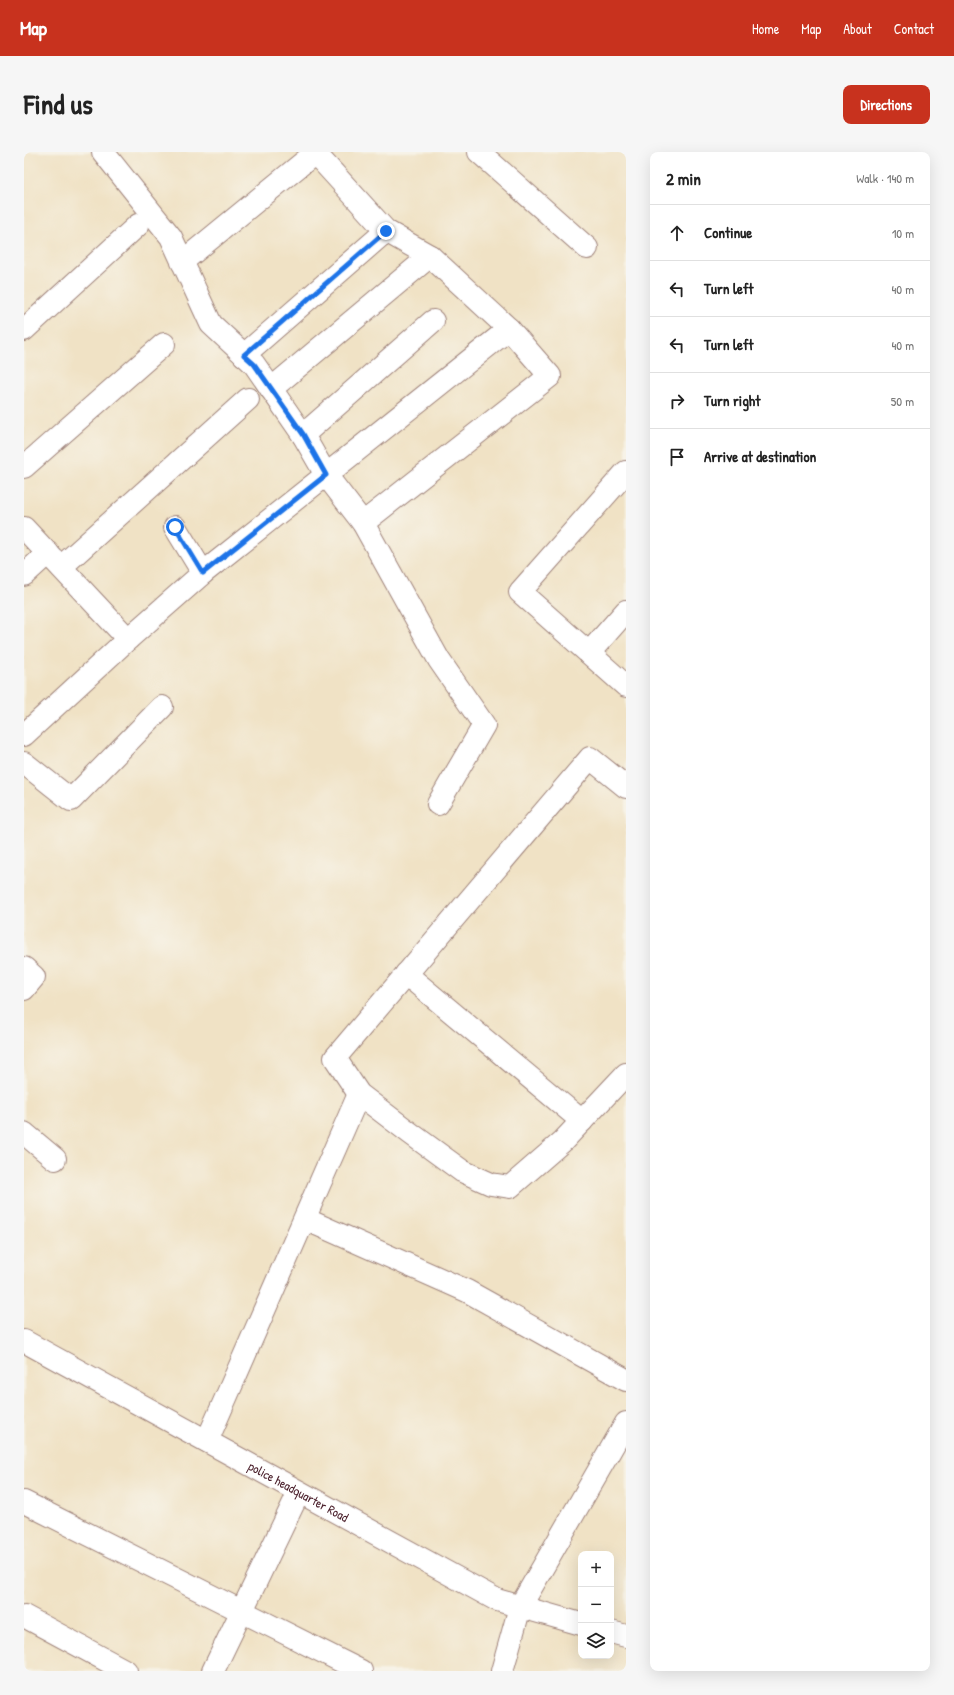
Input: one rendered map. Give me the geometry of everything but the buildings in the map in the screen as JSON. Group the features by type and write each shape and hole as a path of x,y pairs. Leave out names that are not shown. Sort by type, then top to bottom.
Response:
{"street":[{"path":"103,152 171,237 211,324 254,364 303,434 326,475 364,523 439,660 484,725 438,804"},
{"path":"182,262 315,152 386,231 430,256 509,329 550,376 364,523"},
{"path":"479,152 587,248"},
{"path":"24,330 138,226"},
{"path":"244,355 386,231"},
{"path":"271,389 430,256"},
{"path":"303,434 433,321"},
{"path":"24,735 128,639 203,573 509,329"},
{"path":"24,467 164,344"},
{"path":"24,575 55,560 248,399"},
{"path":"626,472 520,592 626,686"},
{"path":"175,527 203,573"},
{"path":"24,528 128,639"},
{"path":"589,653 626,611"},
{"path":"24,763 71,800 162,707"},
{"path":"626,787 590,758 335,1058 359,1094 462,1171 491,1184 510,1187 563,1141 626,1074"},
{"path":"24,968 34,977 24,989"},
{"path":"406,974 582,1121"},
{"path":"207,1441 359,1094"},
{"path":"24,1133 55,1159"},
{"path":"305,1219 467,1291 626,1380"},
{"name":"police headquarter Road","path":"24,1341 497,1600 578,1623"},
{"path":"502,1671 520,1607 626,1423"},
{"path":"213,1671 299,1492"},
{"path":"24,1502 361,1671"},
{"path":"24,1616 126,1671"},
{"path":"614,1633 626,1636"}],"route":[{"path":"175,527 203,573 326,475 303,434 254,364 244,355 386,231"}]}
